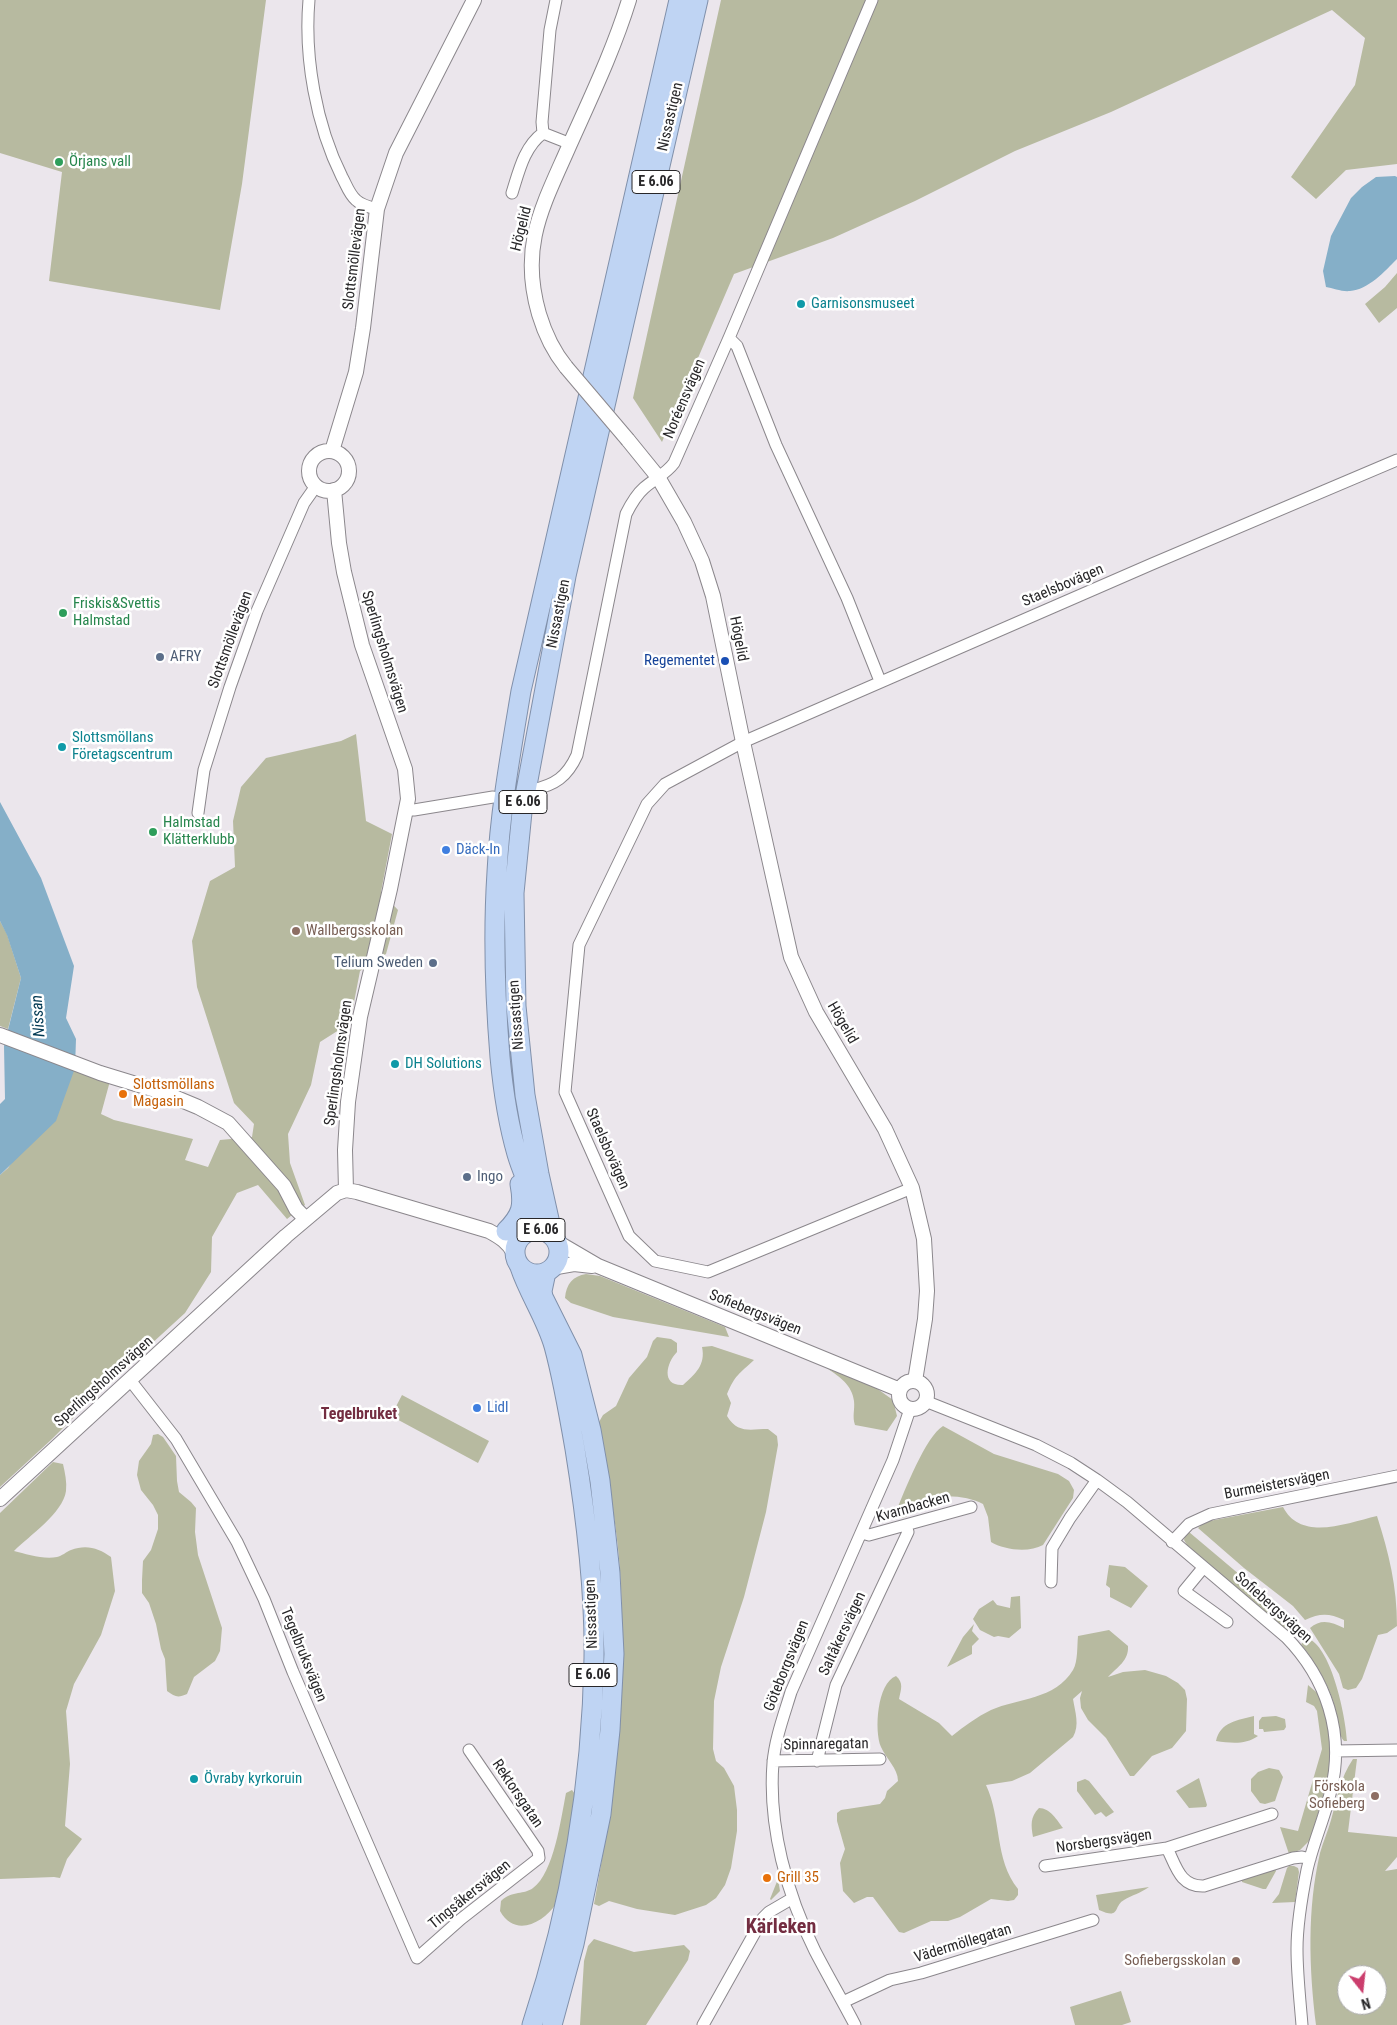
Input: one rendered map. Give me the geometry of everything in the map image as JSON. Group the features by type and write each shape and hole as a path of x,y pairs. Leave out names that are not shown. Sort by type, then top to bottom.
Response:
{"highway":[{"name":"E 6.06","path":"649,129 657,49 666,0"},
{"name":"E 6.06","path":"649,129 679,0"},
{"name":"Nissastigen","path":"555,1240 539,1174 525,1095 516,1006 514,893 522,812 566,576 698,0"},
{"name":"Nissastigen","path":"528,1231 534,1212 534,1198 517,1155 510,1126 500,1059 495,944 496,872 507,773 521,692 649,129"},
{"name":"E 6.06","path":"497,1231 517,1218 522,1205 517,1155"},
{"name":"E 6.06","path":"517,1260 515,1245 519,1237 528,1231 545,1231 555,1240 558,1256 549,1270"},
{"name":"Nissastigen","path":"517,1260 553,1344 568,1415 581,1486 591,1575 594,1656 591,1729 581,1812 555,1943 532,2025"},
{"path":"517,1260 532,1273 549,1270"},
{"name":"Nissastigen","path":"549,1270 542,1291 542,1297 572,1355 591,1430 600,1481 610,1573 614,1654 610,1730 601,1814 574,1944 552,2025"}],"street":[{"path":"309,0 313,84 333,159 351,194 362,204 377,209"},
{"name":"Slottsmöllevägen","path":"332,451 356,372 377,209 396,153 474,0"},
{"path":"543,133 543,95 550,30 556,0"},
{"name":"Högelid","path":"629,0 537,225 530,264 532,287 543,327 553,350 658,478 684,522 702,561 713,596 790,957 816,1012 884,1128 907,1173 912,1188 925,1247 927,1291 925,1319 915,1381"},
{"name":"Noréensvägen","path":"532,790 548,787 560,780 572,765 576,755 622,527 633,500 674,462 729,338 872,0"},
{"path":"543,133 571,144"},
{"path":"512,193 533,140 543,133"},
{"path":"729,338 738,346 787,467 846,598 880,681"},
{"path":"332,451 345,458 349,472 344,485 334,490 323,490 316,486 309,476 310,462 318,454 332,451"},
{"name":"Staelsbovägen","path":"912,1188 708,1272 655,1262 629,1236 564,1092 579,944 647,804 665,784 743,742 880,681 1397,460"},
{"name":"Slottsmöllevägen","path":"198,813 204,770 247,639 301,510 316,486"},
{"name":"Sperlingsholmsvägen","path":"0,1499 306,1219 337,1193 346,1190 345,1150 348,1102 360,1017 407,810 408,793 405,769 362,645 344,572 334,490"},
{"path":"407,810 493,797"},
{"path":"0,1035 100,1073 162,1092 198,1107 228,1124 284,1186 296,1209 306,1219"},
{"path":"346,1190 497,1231 528,1231"},
{"path":"497,1231 510,1246 517,1260"},
{"name":"Sofiebergsvägen","path":"555,1240 598,1266 900,1390"},
{"name":"Sofiebergsvägen","path":"549,1270 574,1264 598,1266"},
{"name":"Tegelbruksvägen","path":"130,1380 176,1439 237,1542 264,1599 304,1698 417,1958"},
{"path":"915,1381 924,1387 927,1394 925,1401 920,1407 910,1409 905,1407 900,1400 900,1390 905,1384 915,1381"},
{"name":"Sofiebergsvägen","path":"925,1401 1036,1445 1097,1480 1127,1502 1172,1542 1234,1592 1286,1637 1308,1662 1318,1679 1328,1703 1336,1751 1331,1790 1310,1859 1302,1900 1297,1946 1302,2025"},
{"name":"Göteborgsvägen","path":"855,2025 815,1951 793,1898 777,1832 772,1784 773,1761 791,1692 893,1460 910,1409"},
{"name":"Burmeistersvägen","path":"1172,1542 1189,1524 1211,1514 1397,1476"},
{"path":"1051,1582 1052,1548 1070,1518 1097,1480"},
{"name":"Kvarnbacken","path":"862,1533 869,1535 971,1507"},
{"name":"Saltåkersvägen","path":"817,1761 836,1685 908,1532 906,1525"},
{"path":"1203,1568 1184,1591 1227,1622"},
{"name":"Rektorsgatan","path":"469,1750 539,1855"},
{"path":"1336,1751 1397,1750"},
{"name":"Spinnaregatan","path":"773,1761 880,1759"},
{"name":"Norsbergsvägen","path":"1045,1866 1167,1848 1272,1814"},
{"name":"Norsbergsvägen","path":"1167,1848 1182,1878 1194,1886 1204,1886 1293,1858 1302,1857 1310,1859"},
{"name":"Tingsåkersvägen","path":"417,1958 539,1858 539,1855"},
{"path":"703,2025 763,1918 775,1908 793,1898"},
{"name":"Vädermöllegatan","path":"843,2002 890,1980 921,1973 1093,1920"}],"green space":[{"path":"0,0 266,0 242,184 220,310 49,281 62,172 0,153"},
{"path":"721,0 1397,0 1397,164 1346,170 1316,199 1291,177 1355,85 1365,38 1332,10 1111,112 1015,151 915,201 833,238 734,274 662,442 633,398"},
{"path":"1397,273 1397,308 1379,323 1365,304 1385,287"},
{"path":"356,734 366,821 392,834 381,892 398,910 386,954 360,971 350,1023 320,1042 311,1085 288,1134 290,1163 305,1205 287,1219 258,1185 237,1193 212,1237 211,1272 185,1313 102,1389 0,1487 0,1175 8,1168 75,1068 110,1081 101,1114 114,1120 193,1139 185,1160 208,1167 220,1140 252,1137 254,1124 234,1103 197,987 192,941 210,881 235,867 233,821 241,787 266,758 341,741"},
{"path":"0,921 7,934 21,978 8,1029 0,1026"},
{"path":"586,1274 600,1276 725,1327 729,1337 613,1317 571,1303 565,1298 569,1285 577,1277"},
{"path":"657,1337 671,1339 677,1343 677,1352 668,1368 671,1382 676,1384 683,1385 699,1369 703,1353 702,1347 712,1346 754,1360 732,1383 727,1394 731,1403 727,1416 731,1422 740,1428 750,1430 768,1429 777,1436 778,1445 766,1512 744,1597 721,1667 714,1701 713,1749 716,1761 724,1768 734,1786 737,1810 737,1831 731,1868 725,1885 716,1898 706,1905 675,1915 637,1909 609,1901 599,1906 594,1904 607,1826 616,1747 622,1627 618,1546 599,1422 603,1415 616,1406 629,1378 647,1357 653,1341"},
{"path":"828,1369 872,1385 893,1400 897,1416 887,1431 855,1425 854,1401 851,1390 841,1378"},
{"path":"402,1395 489,1441 478,1463 391,1416"},
{"path":"943,1426 994,1454 1058,1474 1069,1481 1074,1490 1073,1498 1043,1545 1031,1549 1017,1550 996,1545 991,1542 988,1517 983,1504 962,1497 938,1497 922,1502 906,1517 900,1518 896,1512 916,1465 936,1432"},
{"path":"158,1434 163,1437 176,1456 179,1492 196,1508 195,1532 198,1555 222,1628 220,1651 215,1661 194,1677 187,1694 179,1696 174,1696 167,1691 165,1659 149,1603 142,1593 143,1561 151,1550 158,1529 158,1515 141,1490 137,1475 139,1461 151,1444 153,1435"},
{"path":"53,1462 63,1464 66,1484 64,1499 52,1516 14,1551 52,1558 82,1547 97,1549 111,1557 115,1591 101,1635 74,1684 66,1711 70,1764 65,1826 82,1839 67,1859 60,1878 0,1879 0,1513"},
{"path":"1283,1507 1291,1518 1301,1524 1313,1527 1339,1525 1377,1516 1392,1570 1396,1597 1397,1626 1387,1633 1378,1635 1362,1679 1356,1688 1348,1690 1343,1688 1339,1674 1310,1628 1318,1623 1327,1622 1344,1628 1344,1620 1324,1615 1305,1620 1293,1606 1244,1568 1198,1528 1204,1522"},
{"path":"1189,1532 1297,1623 1300,1627 1299,1633 1294,1637 1187,1545 1184,1540 1185,1535"},
{"path":"1109,1565 1125,1567 1148,1586 1131,1608 1110,1597 1110,1588 1106,1585"},
{"path":"1020,1596 1021,1628 1009,1638 994,1637 980,1630 973,1619 979,1609 993,1600 997,1605 1010,1608 1011,1597"},
{"path":"974,1624 972,1631 979,1639 972,1646 972,1654 947,1667 963,1637"},
{"path":"1109,1630 1128,1646 1128,1651 1127,1656 1119,1667 1108,1677 1123,1672 1145,1670 1166,1676 1185,1690 1187,1699 1186,1731 1172,1748 1152,1756 1134,1776 1130,1776 1106,1738 1088,1720 1081,1708 1080,1698 1082,1691 1073,1699 1077,1723 1073,1737 1030,1773 1012,1781 986,1785 991,1798 1005,1865 1018,1889 1018,1895 1014,1900 991,1899 960,1917 948,1921 931,1921 904,1933 899,1932 873,1897 867,1897 854,1903 843,1891 840,1863 845,1849 837,1821 837,1813 841,1810 880,1804 885,1798 887,1791 898,1781 894,1768 881,1747 878,1730 881,1697 890,1680 896,1676 900,1681 899,1699 939,1723 952,1736 991,1710 1035,1697 1056,1687 1065,1680 1075,1667 1078,1636"},
{"path":"1309,1639 1317,1645 1325,1656 1331,1670 1341,1701 1347,1741 1344,1741 1341,1736 1335,1706 1328,1687 1313,1660 1301,1644"},
{"path":"1308,1685 1322,1697 1328,1720 1331,1746 1329,1770 1310,1840 1300,1850 1289,1854 1280,1827 1298,1831 1322,1749 1317,1711 1314,1706 1306,1702"},
{"path":"1254,1716 1254,1734 1258,1736 1243,1742 1216,1741 1221,1730 1230,1723"},
{"path":"1276,1716 1285,1719 1286,1727 1284,1730 1264,1732 1263,1729 1259,1729 1259,1721 1262,1717"},
{"path":"1353,1759 1357,1759 1348,1832 1397,1837 1397,1857 1385,1871 1397,1869 1397,2025 1316,2025 1310,1939 1313,1895 1320,1853 1345,1774"},
{"path":"1269,1768 1279,1770 1283,1777 1275,1801 1265,1804 1260,1803 1251,1791 1251,1779 1258,1772"},
{"path":"1199,1778 1207,1805 1206,1807 1189,1808 1176,1791"},
{"path":"1085,1779 1089,1781 1114,1812 1106,1817 1101,1812 1095,1815 1077,1791 1077,1782"},
{"path":"572,1790 575,1794 575,1803 556,1904 537,1922 521,1926 513,1924 500,1911 501,1901 510,1895 530,1890 540,1881 556,1844 566,1793"},
{"path":"1039,1808 1050,1812 1063,1828 1033,1837 1032,1821"},
{"path":"1289,1866 1298,1868 1299,1872 1295,1902 1272,1903 1279,1894"},
{"path":"1275,1868 1276,1871 1266,1889 1242,1882 1242,1879"},
{"path":"778,1879 780,1891 771,1900 770,1899"},
{"path":"1149,1887 1124,1900 1114,1913 1106,1913 1099,1910 1096,1895"},
{"path":"594,1939 634,1952 684,1945 690,1951 688,1960 646,2025 580,2025 584,1961 588,1946"},
{"path":"1121,1991 1131,2022 1122,2025 1075,2025 1070,2007"}],"water":[{"path":"1376,177 1397,177 1397,259 1370,284 1357,290 1347,291 1326,287 1323,271 1331,236 1351,198"},
{"name":"Nissan","path":"0,802 41,878 74,966 66,1018 76,1039 75,1068 56,1121 0,1175 0,1104 5,1099 4,1046 21,978 7,935 0,921"}],"place":[{"name":"Örjans vall","path":"59,162"},
{"name":"Garnisonsmuseet","path":"801,304"},
{"name":"Friskis&Svettis Halmstad","path":"63,613"},
{"name":"AFRY","path":"160,657"},
{"name":"Regementet","path":"725,661"},
{"name":"Slottsmöllans Företagscentrum","path":"62,747"},
{"name":"Halmstad Klätterklubb","path":"153,832"},
{"name":"Däck-In","path":"446,850"},
{"name":"Wallbergsskolan","path":"296,931"},
{"name":"Telium Sweden","path":"433,963"},
{"name":"DH Solutions","path":"395,1064"},
{"name":"Slottsmöllans Magasin","path":"123,1094"},
{"name":"Ingo","path":"467,1177"},
{"name":"Lidl","path":"477,1408"},
{"name":"Övraby kyrkoruin","path":"194,1779"},
{"name":"Förskola Sofieberg","path":"1375,1796"},
{"name":"Grill 35","path":"767,1878"},
{"name":"Sofiebergsskolan","path":"1236,1961"}],"district":[{"name":"Tegelbruket","path":"359,1415"},
{"name":"Kärleken","path":"781,1928"}]}
